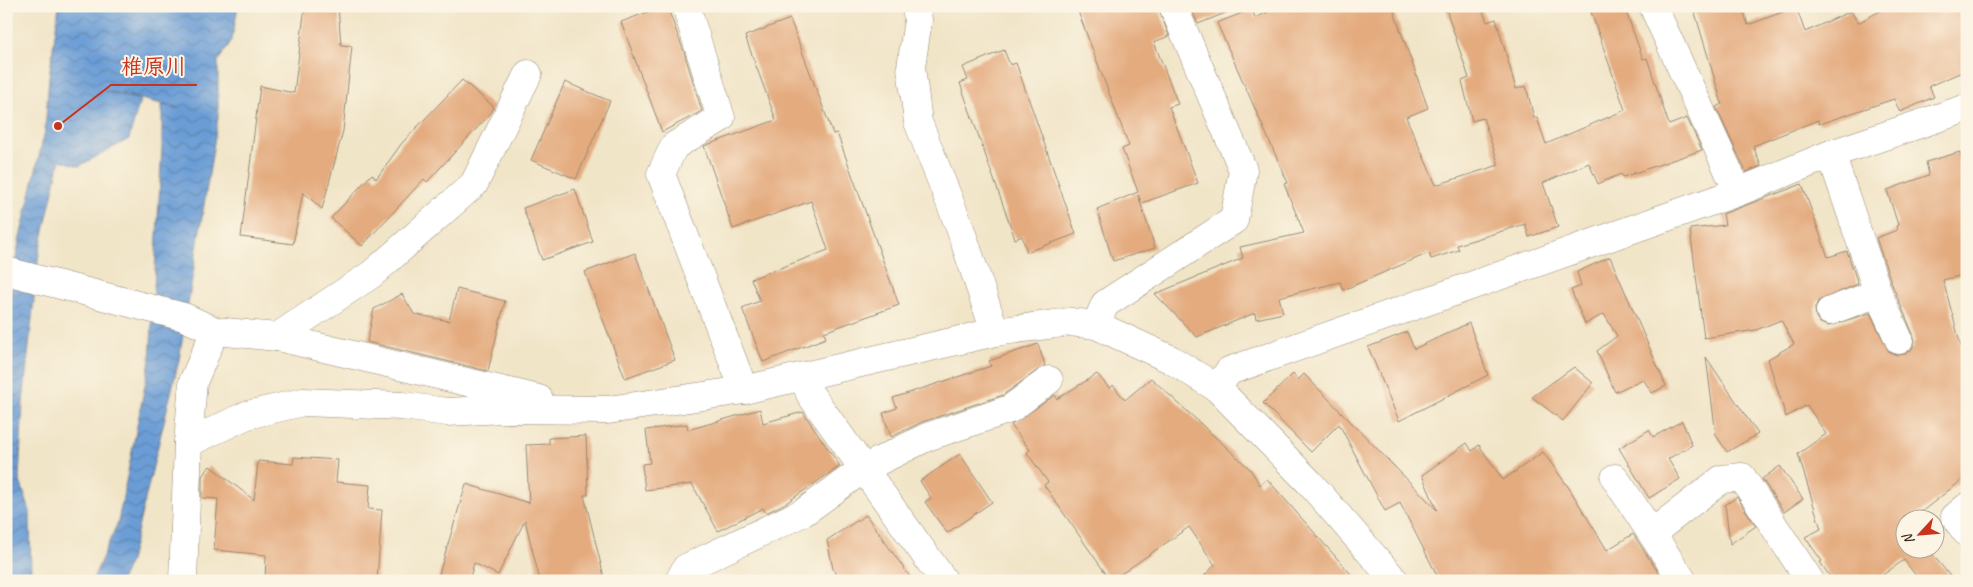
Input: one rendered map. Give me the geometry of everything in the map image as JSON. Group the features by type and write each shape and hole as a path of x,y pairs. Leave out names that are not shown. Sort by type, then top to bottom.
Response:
{"street":[{"path":"686,6 721,118 674,146 661,174 744,390"},
{"path":"916,6 918,20 911,68 918,122 960,228 995,332"},
{"path":"1096,325 1105,304 1234,220 1243,170 1172,6"},
{"path":"1653,6 1738,192"},
{"path":"277,337 372,274 474,184 528,74"},
{"path":"1217,388 1229,371 1738,192 1831,154 1967,108"},
{"path":"1831,154 1878,293 1899,340"},
{"path":"6,271 184,317 215,331 277,337 490,386 579,409"},
{"path":"1830,312 1878,293"},
{"path":"188,443 247,416 303,402 402,406 448,412 504,409 608,410 744,390 995,332 1070,322 1096,325 1170,359 1217,388 1309,482 1394,581"},
{"path":"183,581 188,443 193,382 215,331"},
{"path":"804,377 810,394 944,581"},
{"path":"679,581 686,568 804,512 863,469 927,437 1010,409 1049,380"},
{"path":"1652,533 1722,479 1742,477 1810,581"},
{"path":"1616,478 1683,581"},
{"path":"1967,507 1955,517 1967,533"}],"water":[{"path":"59,6 238,6 232,40 218,61 218,118 179,360 130,561 121,581 92,581 118,522 150,360 162,147 162,105 179,108 103,90 140,100 129,139 79,166 60,160 39,253 23,402 19,478 30,511 31,581 6,581 6,322 19,242 45,131 49,77"}],"building":[{"path":"305,6 338,6 341,45 352,46 343,131 322,209 303,192 293,244 241,237 260,86 294,93"},
{"path":"667,6 684,52 702,111 662,132 621,22"},
{"path":"1076,6 1158,6 1169,36 1154,42 1178,104 1169,107 1198,183 1142,203 1138,195 1155,248 1113,261 1097,209 1138,192 1122,149 1129,146"},
{"path":"1190,6 1240,6 1240,7 1198,24"},
{"path":"1282,6 1392,6 1428,108 1406,117 1436,185 1499,165 1483,118 1472,121 1462,81 1469,78 1445,6 1481,6 1487,22 1496,19 1516,89 1526,86 1534,118 1537,118 1546,144 1625,110 1589,6 1624,6 1643,59 1647,58 1669,125 1687,118 1702,150 1623,177 1621,174 1598,184 1589,163 1543,183 1558,227 1529,237 1525,224 1457,245 1459,250 1431,259 1429,253 1343,290 1340,282 1279,297 1283,313 1256,319 1255,313 1197,337 1155,294 1243,258 1240,247 1304,233 1284,184 1288,183 1217,23 1252,9 1255,18"},
{"path":"1693,6 1742,6 1748,25 1796,7 1805,32 1851,11 1858,23 1889,6 1967,6 1967,70 1929,86 1934,97 1900,112 1894,99 1819,124 1818,120 1753,146 1761,166 1746,172 1716,107 1722,104"},
{"path":"790,19 833,134 837,133 899,305 824,332 826,338 763,362 742,308 760,301 751,279 828,250 811,201 733,229 704,146 776,120 745,36"},
{"path":"1004,50 1010,65 1016,63 1076,234 1027,252 1022,236 1015,239 960,83 968,80 963,67"},
{"path":"462,80 494,107 491,113 427,182 424,179 362,246 331,218 372,174 376,179 402,143"},
{"path":"565,82 610,101 576,179 531,160"},
{"path":"1960,152 1967,180 1967,274 1943,280 1962,350 1967,348 1967,476 1924,510 1896,510 1896,560 1904,560 1874,581 1833,581 1805,537 1821,529 1798,454 1826,434 1807,405 1786,417 1768,359 1794,344 1781,320 1756,330 1704,338 1690,229 1725,225 1723,214 1802,184 1828,257 1847,251 1858,284 1818,301 1815,308 1816,317 1820,323 1828,326 1870,313 1889,352 1897,355 1905,354 1912,349 1915,341 1876,238 1897,230 1896,226 1898,225 1887,190 1929,175 1926,162"},
{"path":"575,189 593,242 542,260 523,208"},
{"path":"635,253 675,360 625,378 585,272"},
{"path":"1610,257 1666,386 1652,393 1643,379 1615,392 1597,351 1617,336 1604,314 1585,324 1571,290 1581,286 1577,272"},
{"path":"457,289 505,301 488,371 367,342 374,309 402,294 414,314 449,321"},
{"path":"1469,323 1488,375 1399,421 1368,347 1407,332 1414,349"},
{"path":"1038,344 1045,365 1003,395 922,422 891,437 883,413 897,408 893,398 991,366 989,361"},
{"path":"1706,357 1758,434 1727,452 1716,435"},
{"path":"1574,367 1593,383 1563,421 1532,397"},
{"path":"1097,374 1110,389 1113,385 1125,400 1151,378 1250,469 1260,485 1267,479 1357,581 1199,581 1215,565 1189,527 1111,581 1044,485 1048,482 1027,453 1030,450 1011,425 1055,395 1057,399"},
{"path":"1293,374 1298,380 1304,374 1437,510 1422,475 1467,443 1472,451 1479,445 1503,480 1543,452 1569,488 1607,550 1633,534 1664,581 1440,581 1400,503 1385,511 1339,424 1311,452 1263,403"},
{"path":"760,409 763,423 803,412 840,466 786,503 766,513 763,508 718,531 692,484 645,490 642,464 650,463 646,430 687,424 688,430"},
{"path":"1682,421 1692,445 1668,459 1680,479 1649,498 1619,448 1649,430 1653,437"},
{"path":"586,436 588,495 584,495 605,581 540,581 525,520 498,575 474,563 469,581 437,581 466,484 529,503 526,445 549,444 549,438"},
{"path":"960,454 992,502 947,533 925,502 931,498 920,481"},
{"path":"294,457 338,460 336,482 370,485 368,509 382,510 377,581 265,581 266,555 214,550 218,499 202,498 202,476 210,466 254,500 258,461 293,464"},
{"path":"1780,466 1803,499 1784,512 1762,479"},
{"path":"1737,497 1756,526 1730,544 1725,505"},
{"path":"866,515 913,581 841,581 833,569 827,540"},
{"path":"1904,560 1937,560 1954,581 1920,581"}],"place":[{"name":"椎原川","path":"58,126"}]}
